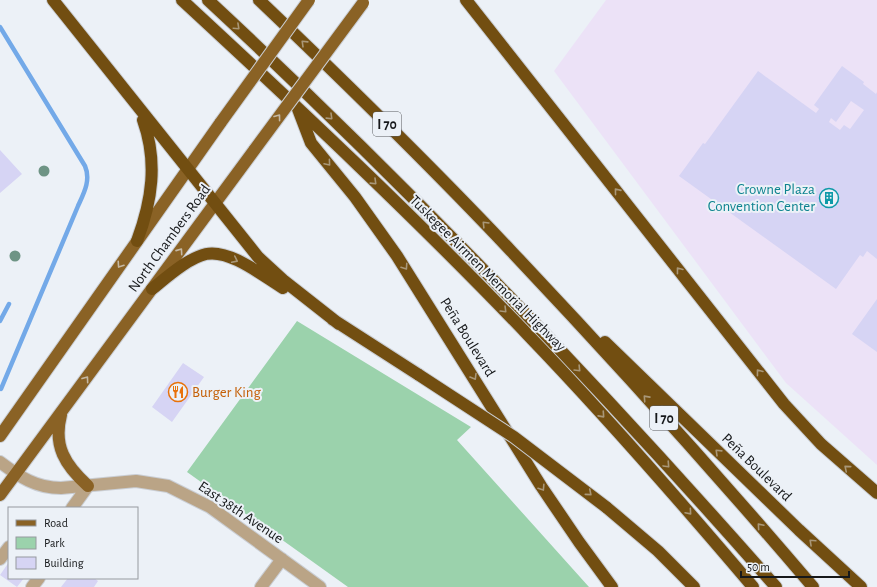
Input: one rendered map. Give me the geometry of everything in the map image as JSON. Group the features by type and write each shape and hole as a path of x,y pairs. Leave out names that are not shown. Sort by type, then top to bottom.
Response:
{"highway":[{"path":"52,0 247,244 269,268 339,324"},
{"name":"Tuskegee Airmen Memorial Highway","path":"182,0 296,105 424,229 528,334 678,499 753,587"},
{"path":"208,0 421,205 598,390 709,511 776,587"},
{"name":"Tuskegee Airmen Memorial Highway","path":"259,0 376,114 512,252 676,431 813,587"},
{"path":"466,0 784,404 821,444 877,493"},
{"name":"Peña Boulevard","path":"296,105 311,143 355,197 401,261 541,486 612,587"},
{"path":"137,241 149,206 152,174 150,144 139,110"},
{"name":"Peña Boulevard","path":"512,252 793,524 861,587"},
{"path":"152,289 191,261 203,255 216,254 230,257 240,262 514,437 606,507 658,552 694,587"}],"main road":[{"name":"North Chambers Road","path":"0,436 79,326 221,122 309,0"},
{"name":"North Chambers Road","path":"0,495 364,1"},
{"path":"63,410 58,435 62,454 74,472 88,486"}],"street":[{"name":"East 38th Avenue","path":"0,462 16,474 34,484 49,487 143,482 172,488 210,507 320,587"},
{"path":"73,507 88,486"},
{"path":"261,587 282,559"},
{"path":"32,587 38,579"}],"shaded area":[{"path":"606,0 877,0 877,465 786,383 554,71"}],"green space":[{"path":"297,321 471,427 457,440 589,587 348,587 187,472"}],"building":[{"name":"Crowne Plaza Convention Center","path":"842,66 864,82 863,84 876,94 877,92 877,259 867,251 863,257 860,255 836,289 679,176 703,143 705,144 758,71 816,113 819,109 814,105","holes":["851,101 864,110 850,129 844,125 840,130 829,122 831,118 836,122"]},
{"path":"0,150 22,174 0,193"},
{"path":"877,299 877,352 852,334"},
{"name":"Burger King","path":"183,363 204,377 172,422 152,407"},
{"path":"8,563 8,579 23,579 17,587 0,575"},
{"path":"67,579 95,579 98,581 94,587 61,587"}],"waterway":[{"path":"0,27 87,171 86,186 1,389"},
{"path":"0,321 9,304"}],"place":[{"name":"Crowne Plaza Convention Center","path":"829,198"},
{"name":"Burger King","path":"178,392"}]}
